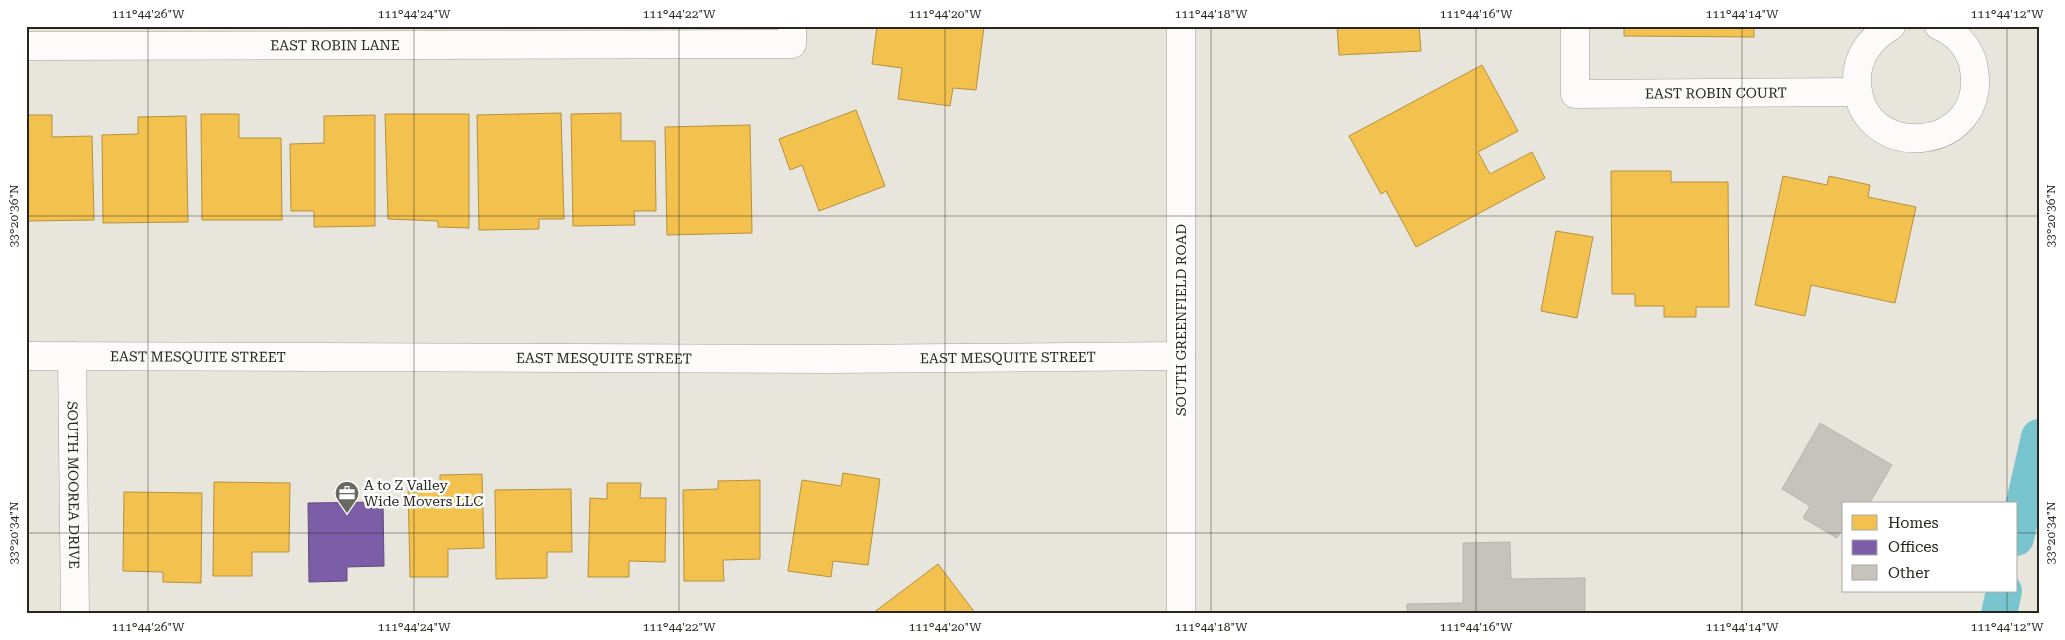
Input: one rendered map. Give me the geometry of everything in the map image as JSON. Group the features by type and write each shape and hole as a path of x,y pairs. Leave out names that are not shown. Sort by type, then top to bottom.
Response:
{"street":[{"name":"SOUTH GREENFIELD ROAD","path":"1181,26 1182,614"},
{"name":"EAST ROBIN COURT","path":"1575,26 1575,94 1857,92"},
{"path":"1891,26 1874,38 1862,54 1857,72 1857,92 1864,110 1877,125 1894,136 1914,140 1933,137 1951,129 1965,114 1973,97 1976,77 1971,58 1961,41 1939,26"},
{"name":"EAST ROBIN LANE","path":"26,46 792,35"},
{"name":"EAST MESQUITE STREET","path":"26,356 811,359 1181,356"},
{"name":"SOUTH MOOREA DRIVE","path":"72,356 75,614"}],"building: Homes":[{"path":"877,26 984,27 976,90 953,88 950,106 898,99 902,68 872,64"},
{"path":"1337,26 1419,26 1421,51 1339,55"},
{"path":"1624,26 1754,26 1754,37 1624,36"},
{"path":"1482,65 1518,131 1478,152 1490,174 1532,152 1545,178 1416,247 1386,191 1381,194 1349,136"},
{"path":"856,110 885,186 819,211 802,165 790,170 779,139"},
{"path":"561,113 564,219 539,219 539,229 479,230 477,115"},
{"path":"621,113 621,141 655,141 656,211 634,211 635,225 573,226 571,114"},
{"path":"201,114 239,114 239,138 281,138 282,220 202,220"},
{"path":"385,114 469,114 469,228 438,227 438,221 388,219"},
{"path":"26,115 52,115 52,137 92,136 94,220 26,221"},
{"path":"375,115 375,226 314,227 314,211 291,211 290,144 324,143 324,116"},
{"path":"186,116 188,222 103,223 102,135 138,134 138,117"},
{"path":"750,125 752,233 667,235 665,127"},
{"path":"1611,171 1671,171 1671,182 1728,182 1729,307 1696,307 1696,317 1664,317 1664,306 1635,306 1635,294 1612,294"},
{"path":"1783,176 1827,185 1829,176 1870,185 1868,197 1916,207 1895,303 1811,285 1805,316 1755,305"},
{"path":"1556,231 1593,237 1577,318 1541,311"},
{"path":"843,473 880,479 868,565 833,561 831,577 788,571 802,480 841,486"},
{"path":"482,474 484,548 448,549 448,577 410,577 408,483 440,482 440,475"},
{"path":"760,480 760,559 723,560 724,581 684,581 683,490 718,489 718,481"},
{"path":"214,482 290,483 289,552 252,552 252,576 213,576"},
{"path":"607,483 641,483 640,498 666,498 665,562 629,561 629,577 588,577 590,498 607,499"},
{"path":"571,489 572,552 547,552 547,578 496,579 495,490"},
{"path":"124,492 202,493 201,583 163,582 163,572 123,571"},
{"path":"938,564 976,614 873,613"}],"building: Offices":[{"path":"383,502 384,566 347,567 347,581 309,582 308,503"}],"building: Other":[{"path":"1820,423 1892,465 1870,502 1842,502 1842,529 1837,538 1803,518 1810,506 1782,489"},
{"path":"1510,542 1511,579 1585,578 1585,614 1407,614 1407,604 1463,603 1463,543"}],"waterway":[{"path":"2018,529 2039,437"},
{"path":"1999,614 2004,592"}],"place":[{"name":"A to Z Valley Wide Movers LLC","path":"347,514"}]}
